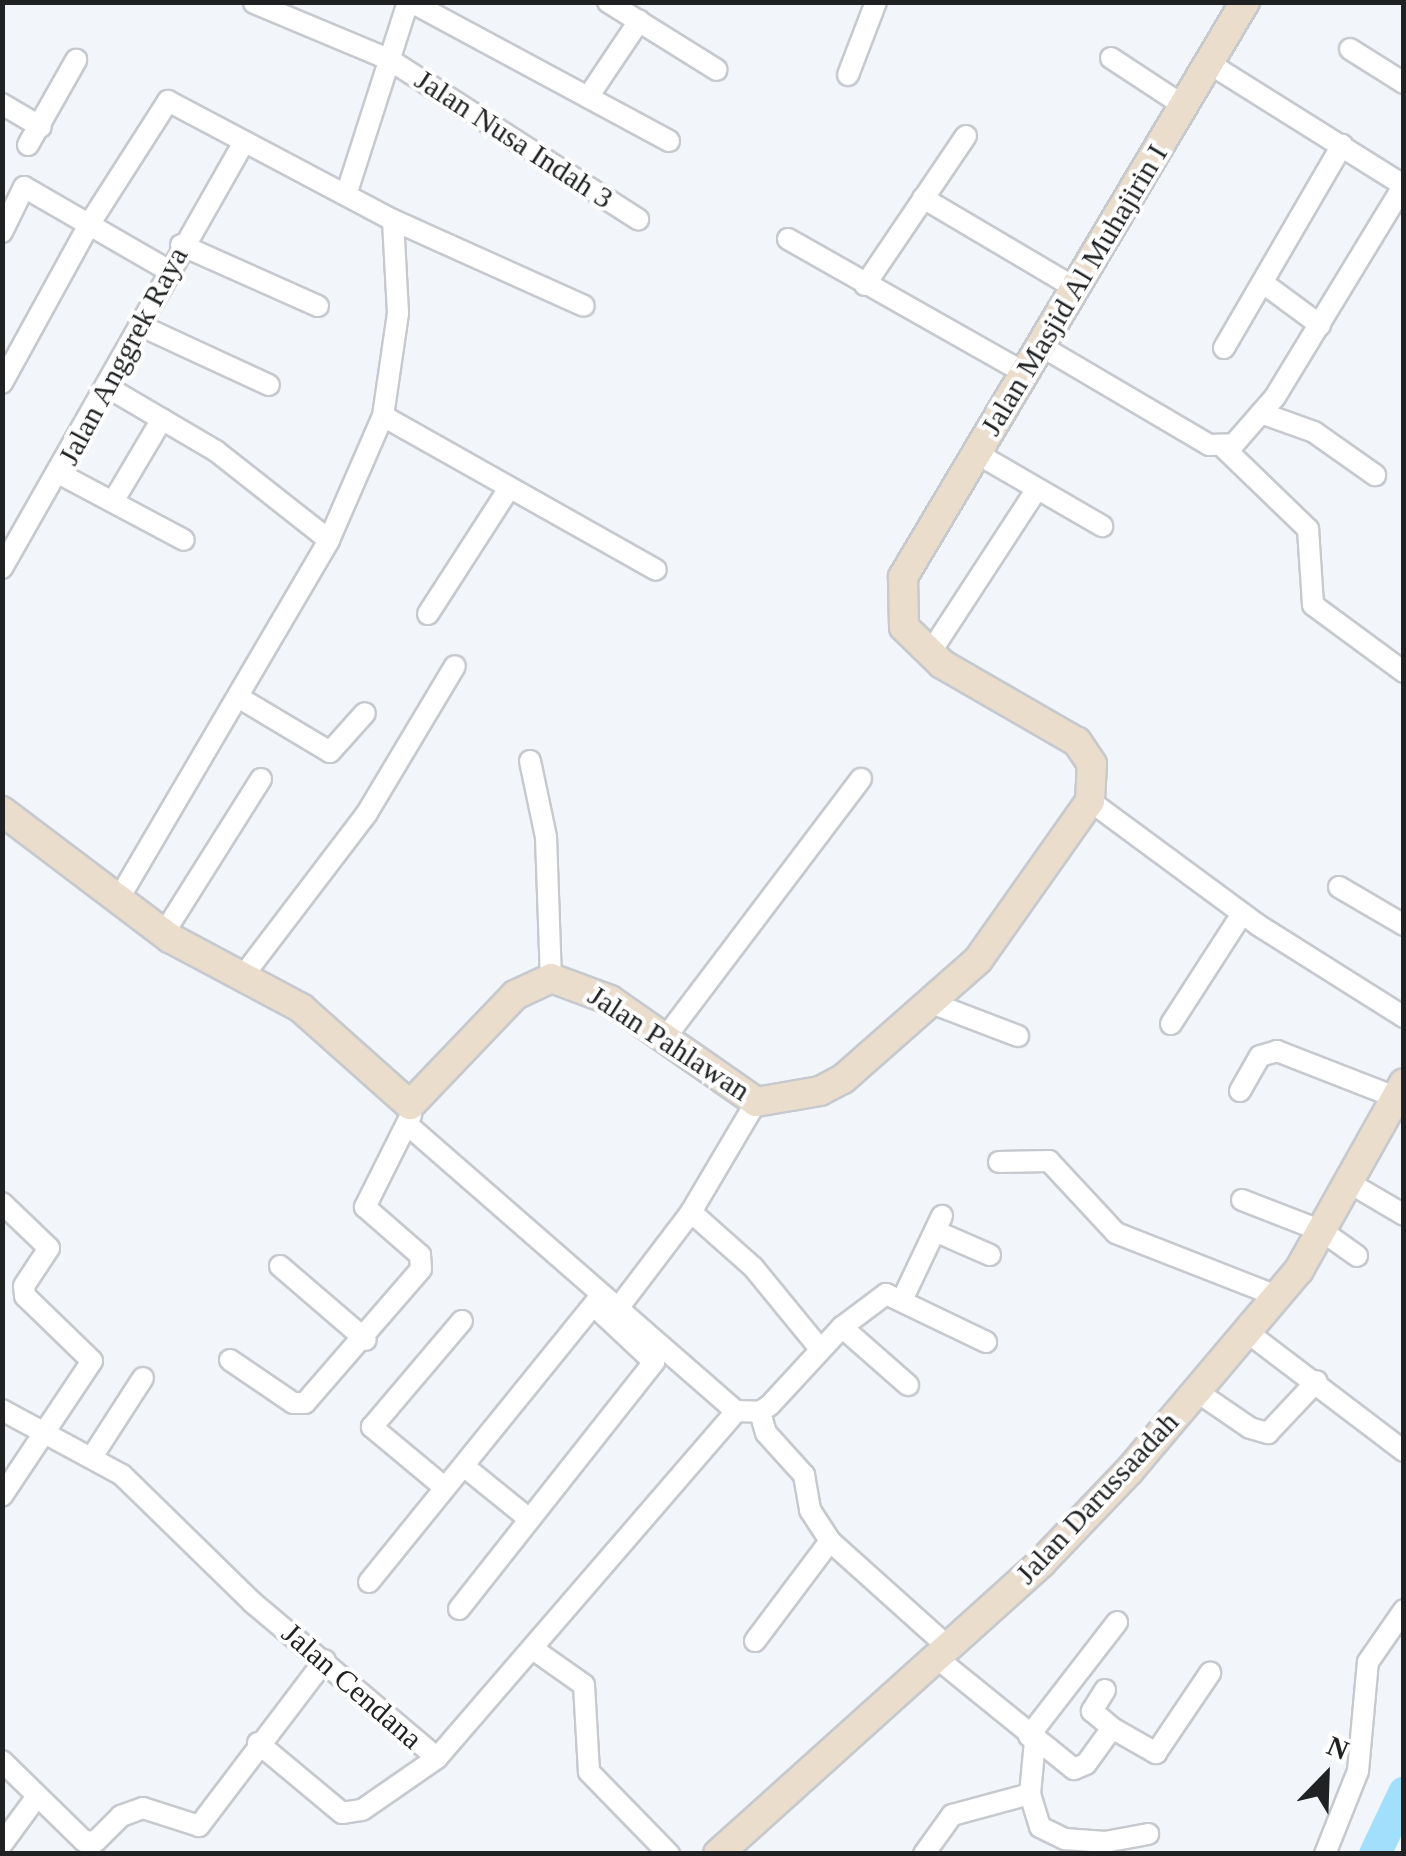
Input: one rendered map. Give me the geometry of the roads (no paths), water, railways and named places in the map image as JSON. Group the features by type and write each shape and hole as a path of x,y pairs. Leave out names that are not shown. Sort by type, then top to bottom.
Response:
{"street":[{"path":"346,194 410,2 669,141"},
{"path":"608,2 717,70"},
{"path":"848,75 876,2"},
{"name":"Jalan Masjid Al Muhajirin I","path":"930,653 904,627 903,577 1246,2"},
{"name":"Jalan Nusa Indah 3","path":"254,3 390,60 638,219"},
{"path":"588,97 639,21"},
{"path":"1350,49 1404,82"},
{"path":"1111,58 1184,106"},
{"path":"28,145 76,60"},
{"path":"1207,62 1403,185 1396,213 1261,413 1234,444 1222,446"},
{"path":"2,383 90,224 168,101 242,144 394,220 584,306"},
{"path":"2,104 41,127"},
{"path":"865,284 966,136"},
{"name":"Jalan Anggrek Raya","path":"2,568 60,474 166,269 242,144"},
{"path":"1224,348 1342,145"},
{"path":"2,232 24,187 166,269"},
{"path":"923,198 1077,289"},
{"path":"118,900 329,540 383,416 398,313 394,220"},
{"path":"788,239 1025,373"},
{"path":"180,246 318,306"},
{"path":"1263,283 1320,325"},
{"path":"140,325 269,385"},
{"path":"1041,346 1101,386 1222,446 1308,529 1313,605 1404,672"},
{"path":"107,387 216,451 329,540"},
{"path":"1261,413 1314,432 1375,475"},
{"path":"383,416 508,490 656,570"},
{"path":"114,500 162,419"},
{"path":"976,453 1102,526"},
{"path":"60,474 184,540"},
{"path":"1037,489 930,653 1077,742 1092,764 1090,801 1242,914 1404,1017"},
{"path":"428,614 508,490"},
{"path":"243,976 368,813 455,666"},
{"path":"238,697 330,752 365,713"},
{"path":"530,761 546,837 551,978"},
{"path":"164,933 261,779"},
{"path":"665,1038 861,779"},
{"name":"Jalan Pahlawan","path":"409,1116 515,995 551,978 587,986 756,1102 820,1091 844,1079 934,1004 1000,934 1090,801"},
{"path":"2,811 164,933 301,1008 605,1302 736,1411 760,1412 842,1327 878,1297 903,1298 986,1342"},
{"path":"1338,888 1404,925"},
{"path":"1171,1024 1242,914"},
{"path":"934,1004 1018,1036"},
{"path":"1240,1091 1260,1056 1277,1051 1399,1090"},
{"name":"Jalan Darussaadah","path":"718,1854 1042,1562 1196,1391 1278,1296 1322,1231 1399,1090"},
{"path":"369,1582 444,1487 605,1302 691,1212 756,1102"},
{"path":"230,1360 299,1406 366,1340 422,1269 420,1255 366,1206 409,1116"},
{"path":"999,1162 1049,1161 1116,1233 1278,1296"},
{"path":"1348,1182 1404,1215"},
{"path":"1242,1200 1322,1231 1356,1256"},
{"path":"2,1204 49,1248 24,1286 25,1296 91,1355 90,1369 49,1434 2,1496"},
{"path":"691,1212 753,1266 820,1349"},
{"path":"903,1298 938,1223 990,1255"},
{"path":"280,1266 366,1340"},
{"path":"459,1610 654,1362 605,1302"},
{"path":"444,1487 372,1427 462,1321"},
{"path":"842,1327 908,1385"},
{"path":"1247,1332 1404,1450"},
{"path":"92,1456 143,1378"},
{"path":"1196,1391 1250,1428 1268,1433 1317,1381"},
{"name":"Jalan Cendana","path":"2,1410 92,1456 150,1499 252,1602 437,1758 736,1411"},
{"path":"760,1412 766,1433 804,1475 810,1510 830,1541 1032,1738 1079,1769 1112,1728"},
{"path":"464,1467 528,1518"},
{"path":"756,1642 830,1541"},
{"path":"1325,1854 1358,1771 1368,1662 1404,1610"},
{"path":"1117,1622 1032,1738 1033,1817 1051,1836 1106,1842 1148,1834"},
{"path":"533,1649 584,1685 589,1772 669,1854"},
{"path":"2,1761 35,1799 84,1841 95,1842 121,1816 142,1808 195,1827 325,1660"},
{"path":"1104,1690 1092,1711 1112,1728 1156,1752 1210,1672"},
{"path":"258,1743 342,1813 362,1810 437,1758"},
{"path":"924,1854 952,1814 1030,1794"},
{"path":"2,1844 35,1799"}],"waterway":[{"path":"1375,1854 1404,1793"}]}
